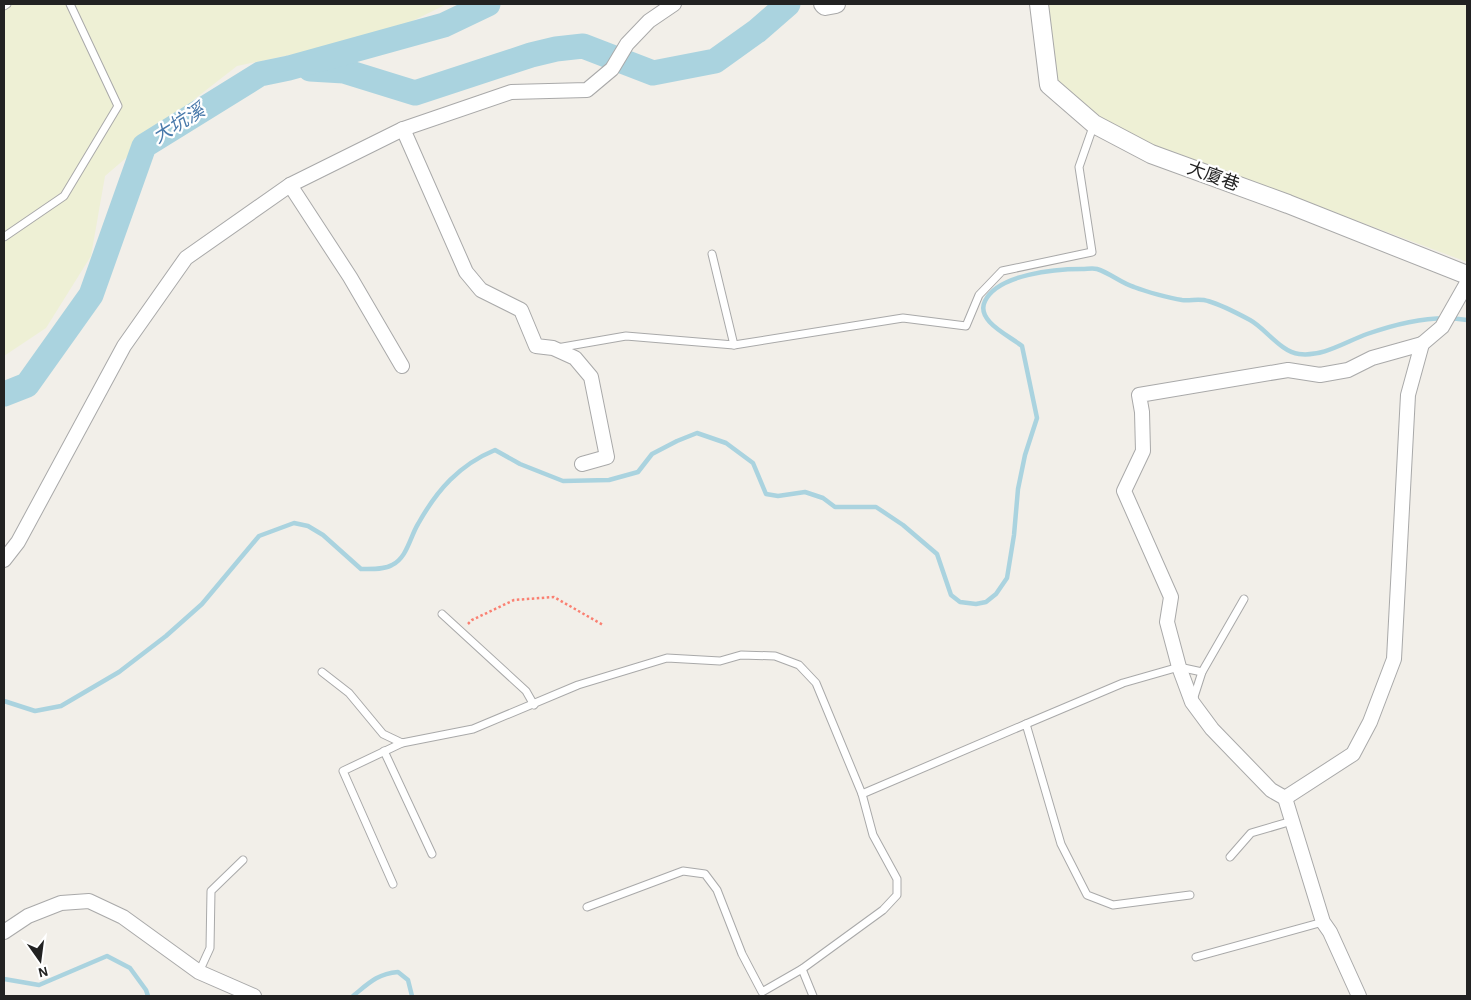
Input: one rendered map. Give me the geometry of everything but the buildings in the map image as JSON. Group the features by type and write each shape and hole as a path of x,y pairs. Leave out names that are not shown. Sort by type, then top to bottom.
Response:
{"street":[{"path":"4,560 18,542 124,346 186,258 290,185 403,129 512,92 587,90 612,69 627,44 649,21 674,4"},
{"name":"大廈巷","path":"1040,4 1049,85 1094,124 1151,154 1288,204 1467,275"},
{"path":"403,129 466,272 481,290 521,310 536,346 553,348 575,358 591,377 607,457 582,464"},
{"path":"290,185 350,277 402,366"},
{"path":"1358,996 1330,932 1323,922 1285,798 1271,790 1212,729 1192,702 1179,667 1167,622 1171,597 1124,491 1143,451 1142,412 1139,395 1288,370 1320,375 1348,370 1372,358 1422,344 1442,327 1467,283"},
{"path":"1285,798 1353,754 1370,722 1394,659 1408,395 1422,344"},
{"path":"4,932 28,916 60,903 89,901 124,917 199,972 254,996"}],"lane":[{"path":"4,237 64,196 118,106 70,4"},
{"path":"553,348 626,336 734,345 904,318 966,326 979,295 1002,271 1092,252 1079,167 1094,124"},
{"path":"712,254 734,345"},
{"path":"1192,702 1202,672 1244,599"},
{"path":"442,614 526,691 534,705"},
{"path":"393,884 343,771 402,743 474,730 578,685 667,658 720,661 741,655 775,656 799,665 816,683 862,794 873,835 897,879 897,894 883,910 802,969 760,994 717,890 706,874 684,871 587,907"},
{"path":"862,794 1123,684 1179,667 1202,672"},
{"path":"322,672 349,693 383,734 402,743"},
{"path":"1026,724 1061,844 1087,895 1113,905 1190,895"},
{"path":"384,751 432,854"},
{"path":"1230,857 1252,833 1292,821"},
{"path":"199,972 210,948 212,891 243,860"},
{"path":"1196,957 1323,922"},
{"path":"802,969 812,996"}],"path":[{"path":"460,632 472,620 514,600 554,598 603,624"}],"green space":[{"path":"4,4 447,4 384,35 237,66 196,98 105,176 91,256 46,328 4,356"},
{"path":"1043,4 1467,4 1467,262 1101,125 1048,74"}],"waterway":[{"name":"大坑溪","path":"4,394 27,385 91,295 144,146 260,74 289,68 444,25 488,4"},
{"path":"310,69 344,71 415,93 531,55 556,49 583,46 653,73 715,61 757,31 788,4"},
{"path":"4,701 35,711 61,706 119,672 166,636 202,604 259,536 294,523 308,526 323,535 361,569 381,568 392,565 405,552 418,524 441,490 470,463 495,450 520,464 563,481 609,480 638,472 652,454 697,433 726,443 753,463 766,494 778,496 805,492 823,498 835,507 876,507 903,525 937,554 951,595 960,602 976,604 986,602 996,594 1007,578 1014,535 1018,489 1025,455 1037,418 1022,346 995,327 985,315 983,308 985,301 992,292 1015,279 1029,275 1058,270 1095,269 1151,293 1182,300 1208,301 1250,320 1286,349 1299,354 1325,351 1367,334 1404,323 1442,318 1467,320"},
{"path":"4,979 39,985 107,956 130,968 146,990 148,996"},
{"path":"353,996 379,977 398,972 408,980 412,996"}]}
